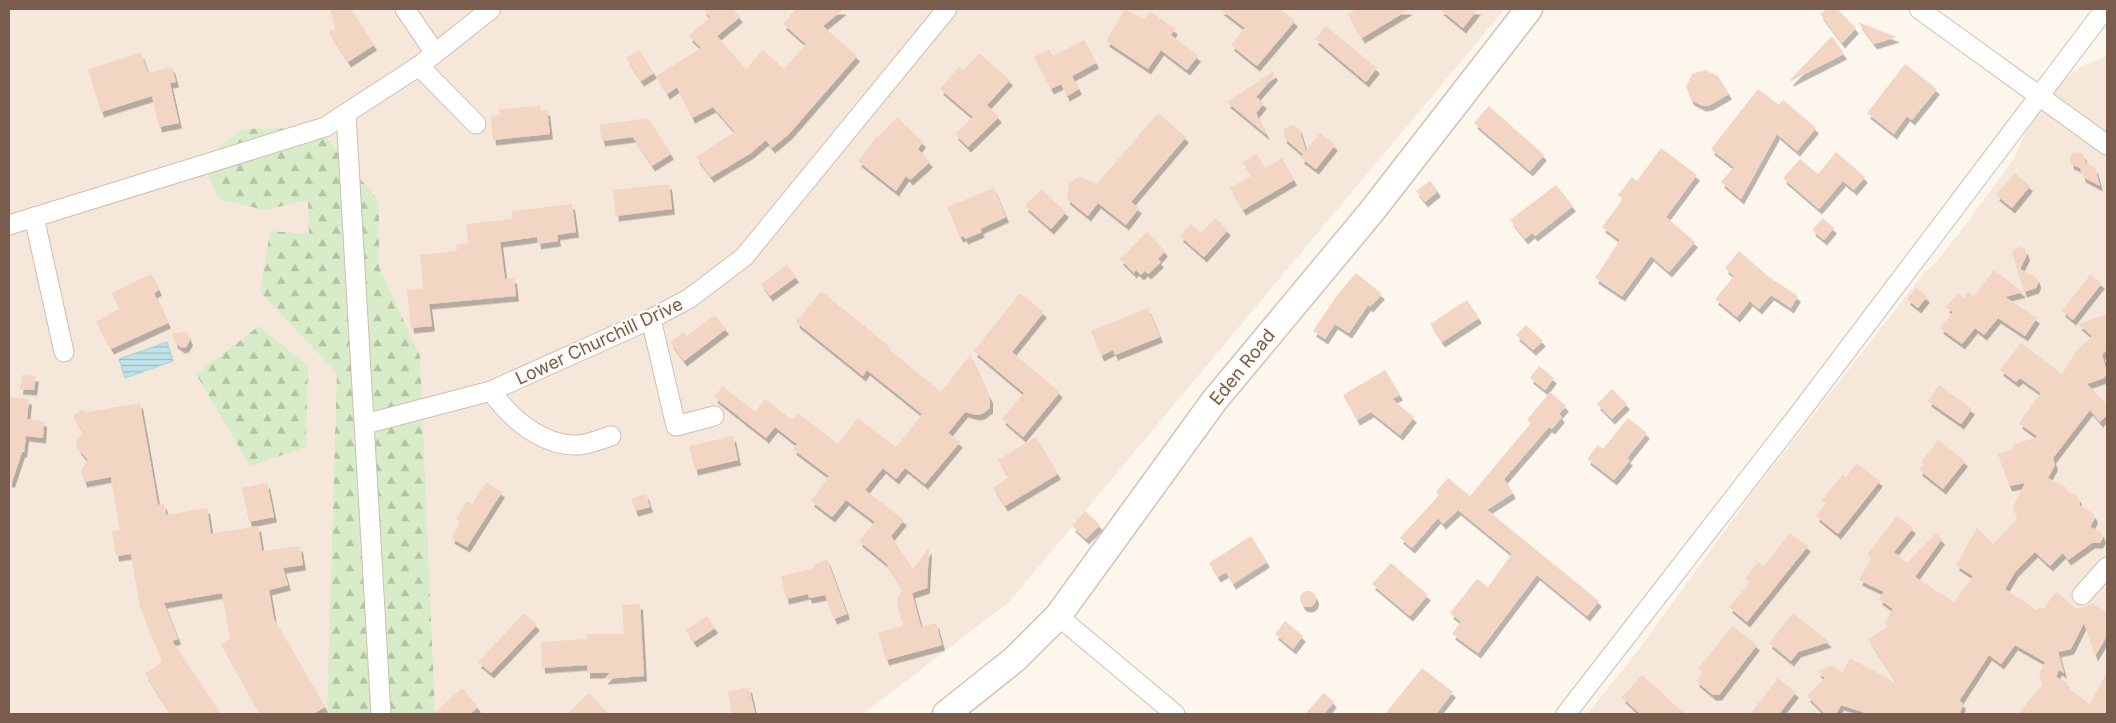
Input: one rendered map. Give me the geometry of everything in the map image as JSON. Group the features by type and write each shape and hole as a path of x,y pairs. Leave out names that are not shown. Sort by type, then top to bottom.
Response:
{"street":[{"path":"405,9 435,53"},
{"path":"9,225 326,128 419,66 491,9"},
{"name":"Lower Churchill Drive","path":"365,424 490,391 651,319 690,298 744,257 947,9"},
{"name":"Eden Road","path":"946,714 1015,660 1058,616 1214,401 1372,211 1529,9"},
{"path":"1919,9 2107,145"},
{"path":"1566,714 1795,418 2105,9"},
{"path":"419,66 476,124"},
{"path":"346,114 381,714"},
{"path":"34,217 64,352"},
{"path":"651,319 676,426 714,416"},
{"path":"490,391 501,405 543,440 577,445 611,436"},
{"path":"2082,595 2107,567"},
{"path":"1058,616 1175,714"}],"shaded area":[{"path":"9,9 1505,9 1009,602 863,714 9,714"},
{"path":"2107,56 2107,714 1587,714 1637,652 1749,497 1924,273 1937,261 1957,236 2014,159 2029,125 2059,83 2080,67"}],"green space":[{"path":"318,128 379,201 379,267 420,356 435,714 327,714 337,373 260,292 270,231 309,234 308,200 265,210 219,199 202,162 242,129"},
{"path":"259,326 308,366 306,447 250,466 196,374"}],"water":[{"path":"167,342 173,361 125,378 119,359"}],"building":[{"path":"330,9 351,9 374,45 348,62 329,32 335,28"},
{"path":"703,9 733,9 740,17 717,36 746,69 763,50 784,69 806,44 783,24 796,9 844,9 823,26 857,56 789,134 772,148 766,140 751,153 711,177 696,157 735,132 713,107 692,118 677,87 667,94 656,76 701,48 689,36 710,17"},
{"path":"1125,9 1144,19 1150,11 1175,29 1171,35 1198,56 1187,70 1161,50 1148,69 1106,41"},
{"path":"1220,9 1280,9 1295,21 1257,66 1231,45 1245,28"},
{"path":"1357,9 1410,9 1362,38 1348,14"},
{"path":"1440,9 1478,9 1463,28"},
{"path":"1827,9 1837,9 1856,28 1842,43 1820,14"},
{"path":"1858,22 1897,37 1874,44"},
{"path":"1326,26 1377,68 1366,82 1315,39"},
{"path":"1832,36 1844,54 1791,81 1790,80"},
{"path":"1084,40 1096,63 1072,76 1079,89 1067,96 1061,84 1051,89 1034,57 1049,49 1053,56"},
{"path":"639,50 654,73 641,81 626,58"},
{"path":"141,53 148,73 172,67 176,82 170,83 179,123 159,127 152,96 101,112 88,69"},
{"path":"979,53 1010,80 987,105 999,117 968,147 955,134 973,117 940,89 959,67 963,71"},
{"path":"1905,64 1937,89 1912,120 1907,116 1894,134 1867,113"},
{"path":"1705,70 1718,76 1729,94 1710,105 1703,106 1691,100 1686,87 1692,74"},
{"path":"1273,72 1275,75 1256,97 1264,103 1256,113 1267,135 1227,102"},
{"path":"1758,89 1779,105 1783,100 1816,128 1797,151 1777,134 1741,199 1721,182 1734,167 1711,149"},
{"path":"540,106 541,111 547,110 550,134 493,140 491,116 500,115 499,109"},
{"path":"1489,106 1544,155 1530,171 1474,123"},
{"path":"1158,113 1186,137 1131,202 1139,208 1126,225 1098,203 1088,216 1067,199 1069,184 1076,178 1081,177 1097,184"},
{"path":"897,117 923,142 918,149 930,162 910,180 906,176 896,191 858,161 877,136"},
{"path":"648,118 671,154 652,166 633,137 602,141 599,125"},
{"path":"1291,125 1299,128 1306,151 1320,133 1335,145 1316,169 1301,158 1303,154 1284,138 1284,129"},
{"path":"1661,148 1697,175 1666,217 1695,242 1669,272 1651,256 1622,296 1595,278 1620,240 1602,227 1623,199 1618,195 1632,177 1637,181"},
{"path":"1836,152 1865,177 1854,190 1843,181 1819,209 1783,178 1800,159 1818,174"},
{"path":"2078,152 2083,154 2086,163 2095,168 2100,186 2083,177 2080,168 2071,164 2070,158 2072,153"},
{"path":"1257,154 1265,168 1282,158 1294,180 1243,210 1230,188 1251,176 1243,162"},
{"path":"2015,173 2030,186 2012,208 1996,195"},
{"path":"1430,181 1438,191 1425,202 1416,191"},
{"path":"669,184 672,209 616,216 613,190"},
{"path":"1556,185 1573,206 1535,236 1532,233 1525,239 1510,220"},
{"path":"994,188 1006,217 980,229 982,232 965,239 964,236 960,237 947,207"},
{"path":"1041,189 1066,212 1051,229 1025,206"},
{"path":"572,204 576,232 557,235 558,241 538,244 537,237 500,242 505,279 514,278 516,296 429,304 432,326 411,328 407,290 423,288 420,255 457,251 456,245 468,243 466,224 512,219 512,211"},
{"path":"1215,218 1228,230 1204,257 1180,236 1191,224 1201,233"},
{"path":"1823,218 1834,228 1824,240 1812,230"},
{"path":"1147,232 1165,251 1158,259 1161,262 1148,274 1145,271 1141,275 1136,270 1134,273 1120,259"},
{"path":"2020,247 2025,249 2027,255 2020,269 2037,278 2038,283 2036,288 2024,292 2012,253 2014,249"},
{"path":"1739,251 1769,277 1798,296 1791,308 1771,295 1759,309 1750,301 1737,317 1715,299 1734,276 1725,268"},
{"path":"787,265 796,277 770,296 761,284"},
{"path":"1994,270 2023,292 2005,297 2037,318 2025,336 1998,318 1984,335 1975,328 1962,344 1940,328 1953,312 1946,307 1958,293 1964,298 1968,292 1974,296"},
{"path":"1356,273 1382,294 1370,307 1368,305 1349,333 1335,324 1325,339 1313,331 1338,294"},
{"path":"151,274 159,290 154,293 168,323 111,349 96,322 119,309 112,293"},
{"path":"2090,275 2102,283 2073,320 2062,311"},
{"path":"1916,288 1927,297 1918,308 1907,299"},
{"path":"821,291 888,345 886,347 941,392 970,355 990,398 990,408 982,414 976,415 965,412 948,433 960,442 925,484 905,468 896,479 883,468 865,490 904,520 891,536 913,569 929,548 927,588 912,593 921,627 936,623 942,645 886,660 878,633 903,626 897,604 898,597 903,590 886,563 859,541 875,522 846,500 832,517 811,501 829,476 793,449 797,444 775,427 766,438 714,397 723,386 755,412 765,399 792,420 798,413 838,444 858,418 896,447 922,414 867,370 863,376 796,322"},
{"path":"1020,293 1044,312 1012,352 1060,392 1023,437 1002,419 1024,393 974,351"},
{"path":"1467,300 1479,318 1442,342 1430,324"},
{"path":"1148,308 1160,337 1115,355 1113,350 1101,356 1091,331"},
{"path":"2107,314 2107,350 2102,354 2107,373 2104,378 2087,384 2107,405 2107,415 2100,422 2090,410 2053,458 2055,465 2048,478 2067,488 2068,492 2078,497 2080,506 2093,513 2095,518 2090,527 2101,532 2103,538 2100,543 2092,543 2068,560 2063,553 2050,566 2035,552 2015,572 2005,589 2037,610 2040,607 2043,609 2056,592 2077,609 2095,603 2094,605 2107,612 2107,636 2095,656 2084,623 2071,649 2058,652 2064,673 2059,670 2056,677 2066,682 2068,688 2090,704 2107,672 2107,714 2018,714 2042,685 2039,674 2045,662 2015,645 2001,664 1989,655 1959,701 1963,703 1960,714 1869,714 1841,705 1836,714 1825,714 1807,696 1825,678 1817,671 1833,666 1842,673 1850,658 1898,684 1868,639 1887,627 1885,622 1893,609 1879,599 1884,592 1859,580 1871,558 1867,555 1897,516 1913,528 1894,552 1907,563 1936,533 1942,539 1915,577 1954,602 1973,576 1956,565 1977,528 1993,544 2017,519 2013,507 2025,483 2009,486 1998,454 2011,450 2014,444 2038,437 2019,423 2041,393 2020,378 2016,382 2000,370 2021,343 2062,374 2076,351 2092,336 2078,324"},
{"path":"715,315 726,329 684,361 670,342 684,332 687,336"},
{"path":"1526,325 1543,341 1533,350 1516,335"},
{"path":"187,333 190,340 186,347 182,348 175,343 172,334"},
{"path":"1539,366 1554,378 1545,390 1530,378"},
{"path":"1385,370 1400,395 1392,399 1414,417 1400,435 1371,412 1357,420 1343,395"},
{"path":"22,375 36,376 34,390 20,389"},
{"path":"1939,385 1972,409 1961,424 1928,401"},
{"path":"1612,389 1627,404 1612,419 1597,404"},
{"path":"1550,392 1566,406 1559,414 1562,417 1552,429 1549,427 1504,479 1513,493 1487,510 1599,601 1587,616 1537,575 1478,653 1452,634 1461,622 1450,613 1477,579 1488,587 1512,554 1458,510 1443,524 1438,518 1412,548 1400,538 1439,495 1436,492 1448,478 1470,496 1531,423 1527,420"},
{"path":"9,397 29,399 27,419 44,421 43,438 26,436 24,452 22,452 12,482 9,482"},
{"path":"140,403 158,505 164,504 166,515 207,508 211,534 258,526 262,551 300,546 303,565 283,568 288,585 269,590 274,619 325,707 313,714 260,714 221,644 230,639 222,593 164,603 178,639 172,641 221,714 171,714 145,674 162,662 140,607 131,554 116,556 112,531 120,530 111,477 84,482 81,470 88,460 78,449 76,442 83,432 74,418 75,414 82,410 88,412"},
{"path":"1628,418 1647,433 1627,458 1630,460 1614,480 1587,459 1598,445 1603,449"},
{"path":"733,436 738,460 695,470 689,446"},
{"path":"1036,437 1058,474 1005,506 993,488 1009,477 998,460"},
{"path":"1938,440 1965,461 1943,489 1919,470 1924,463 1922,461"},
{"path":"1857,463 1880,481 1838,534 1816,516 1826,503 1822,500 1843,474 1846,477"},
{"path":"486,482 502,492 467,547 451,538 461,522 456,519 467,501 472,504"},
{"path":"267,483 274,517 249,522 242,488"},
{"path":"646,494 650,507 635,511 631,498"},
{"path":"1085,511 1100,525 1086,539 1072,526"},
{"path":"1790,533 1808,546 1747,622 1729,607 1750,582 1745,579 1758,562 1764,566"},
{"path":"1251,536 1267,562 1233,584 1226,572 1218,577 1209,563"},
{"path":"827,559 847,614 834,619 825,595 809,598 808,594 786,599 781,576 815,568 814,565"},
{"path":"1391,563 1428,595 1410,616 1372,584"},
{"path":"1308,591 1314,593 1316,599 1314,605 1308,607 1302,605 1300,599 1302,593"},
{"path":"640,604 644,676 604,679 610,673 587,673 587,665 542,668 541,642 587,639 587,634 624,634 622,605"},
{"path":"524,613 537,625 491,673 478,662"},
{"path":"1793,613 1829,642 1798,652 1791,661 1769,643"},
{"path":"707,616 715,628 694,642 686,630"},
{"path":"1285,621 1303,636 1293,649 1275,634"},
{"path":"1732,626 1757,645 1719,695 1713,695 1696,681 1703,673 1698,669"},
{"path":"1422,668 1453,692 1436,714 1385,714"},
{"path":"1642,675 1685,714 1640,714 1622,697"},
{"path":"1778,678 1796,692 1779,714 1750,714"},
{"path":"749,687 755,714 732,714 728,692"},
{"path":"462,688 478,707 470,714 433,714"},
{"path":"589,693 609,714 567,714"},
{"path":"1324,693 1334,702 1324,714 1305,714"}]}
